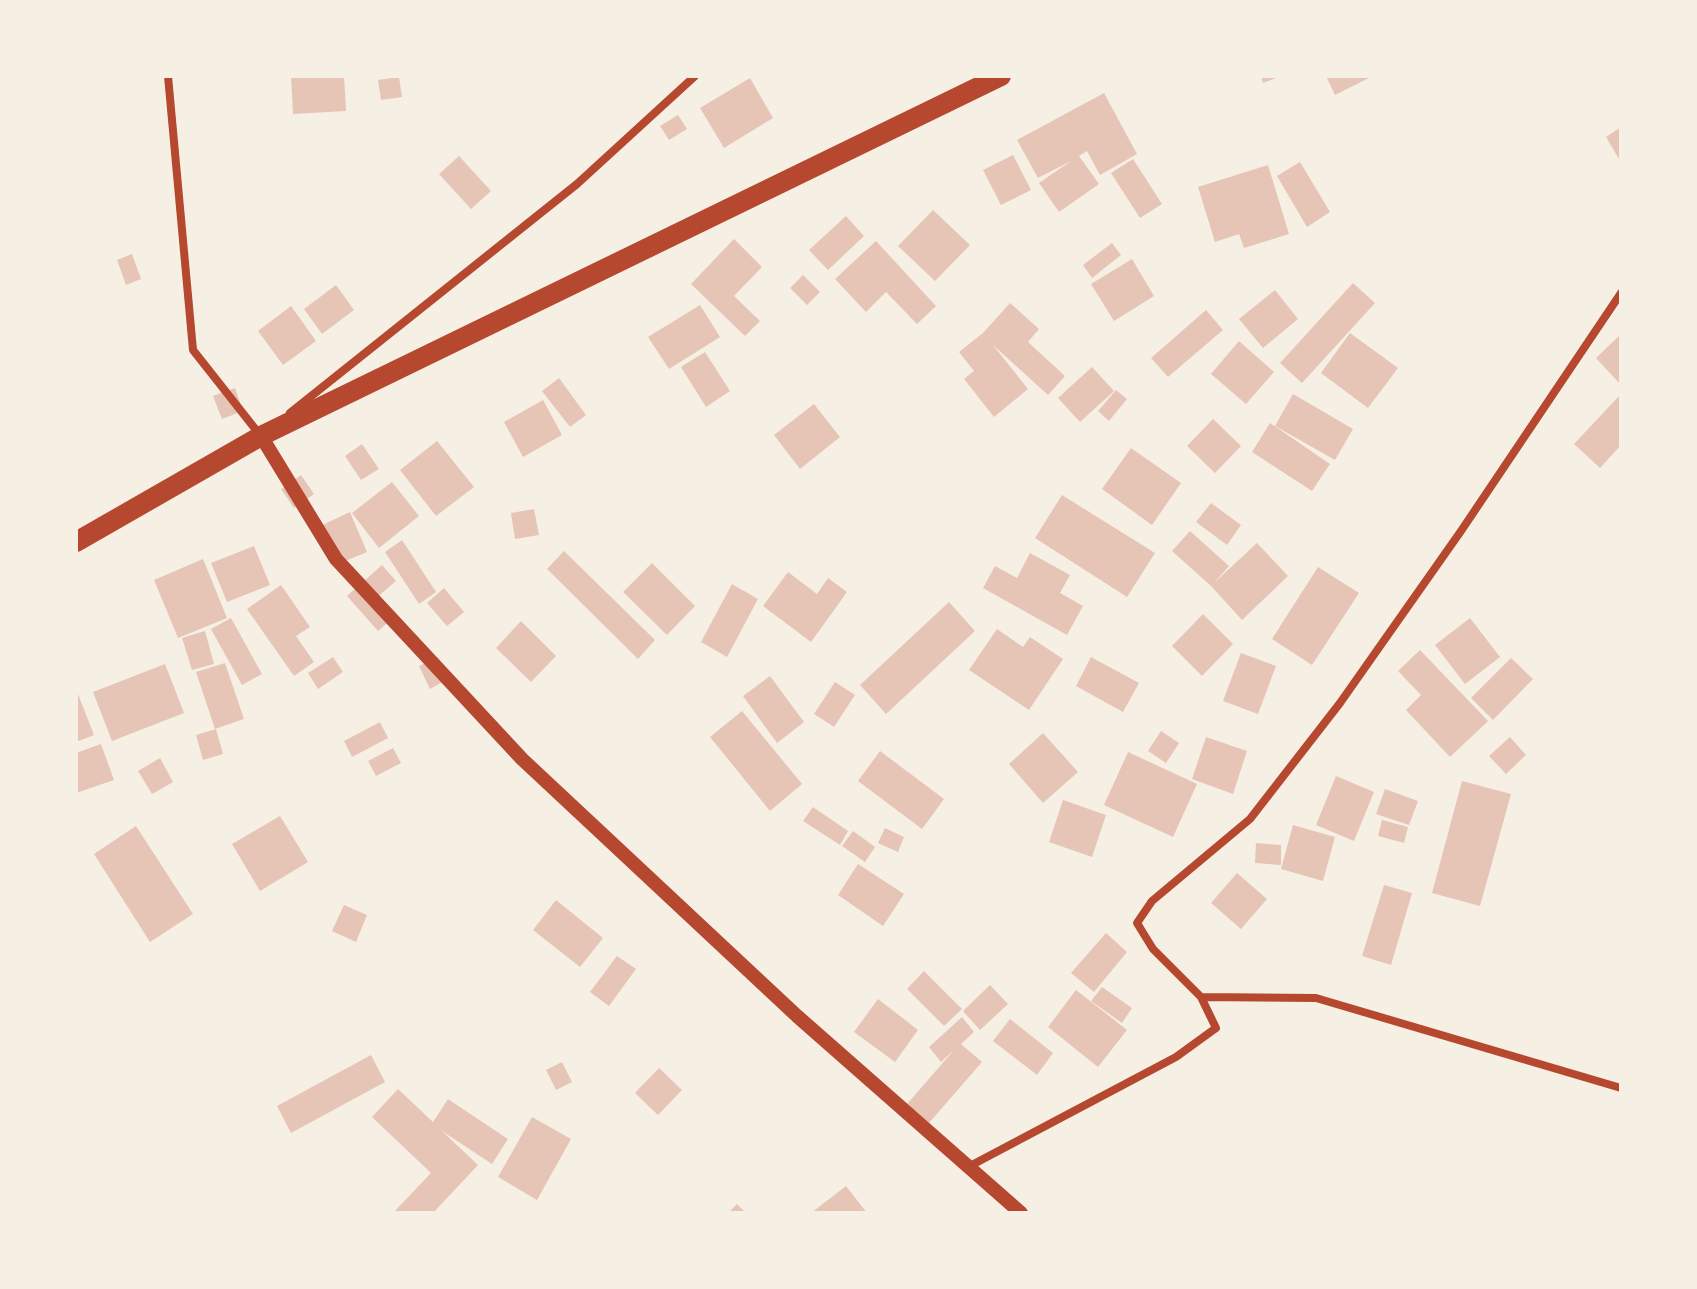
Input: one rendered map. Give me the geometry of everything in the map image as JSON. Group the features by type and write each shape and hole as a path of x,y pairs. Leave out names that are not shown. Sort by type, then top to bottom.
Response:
{"main road":[{"path":"76,542 261,436 1001,76"}],"street":[{"path":"168,76 193,350 261,436 336,559 522,759 785,1005 1021,1213"},
{"path":"261,436 577,184 695,76"},
{"path":"968,1167 1176,1057 1216,1028 1201,997 1153,949 1137,923 1152,901 1250,819 1340,703 1461,531 1621,293"},
{"path":"1201,997 1316,998 1621,1088"}],"building":[{"path":"291,76 344,76 346,111 293,114"},
{"path":"1261,76 1281,76 1263,83"},
{"path":"1326,76 1373,76 1335,95"},
{"path":"399,77 402,97 381,100 378,80"},
{"path":"750,78 773,118 724,148 700,108"},
{"path":"1104,93 1137,154 1100,175 1087,151 1079,156 1099,184 1059,212 1039,183 1071,161 1038,178 1017,140"},
{"path":"678,115 687,129 669,140 660,126"},
{"path":"1621,127 1621,157 1619,159 1606,137"},
{"path":"1013,155 1031,190 1001,205 983,170"},
{"path":"459,156 491,191 471,209 439,174"},
{"path":"1133,159 1162,204 1140,218 1111,173"},
{"path":"1300,162 1330,212 1307,227 1277,176"},
{"path":"1268,165 1289,234 1244,248 1239,234 1215,242 1198,187"},
{"path":"933,210 970,245 935,281 898,246"},
{"path":"846,216 864,236 828,270 809,250"},
{"path":"734,239 762,267 734,296 760,321 745,336 691,284"},
{"path":"876,241 936,306 917,324 886,292 866,312 835,279"},
{"path":"1112,243 1121,255 1092,278 1083,265"},
{"path":"132,254 141,279 126,285 117,260"},
{"path":"1132,259 1154,296 1114,321 1091,284"},
{"path":"803,275 820,292 807,305 790,288"},
{"path":"1353,283 1375,303 1302,383 1280,363"},
{"path":"336,285 354,310 322,334 304,309"},
{"path":"1275,290 1298,319 1263,348 1239,319"},
{"path":"1010,303 1039,329 1028,342 1065,376 1048,395 993,345 1028,389 994,417 964,379 974,371 959,352 983,333"},
{"path":"700,305 720,337 669,369 648,337"},
{"path":"291,306 316,341 283,365 258,331"},
{"path":"1206,310 1223,330 1168,377 1151,358"},
{"path":"1350,333 1398,368 1368,408 1321,373"},
{"path":"1621,334 1621,385 1596,358"},
{"path":"1239,341 1274,372 1246,404 1211,374"},
{"path":"705,352 730,391 706,407 681,367"},
{"path":"1092,367 1114,391 1080,422 1058,398"},
{"path":"559,378 586,415 570,427 542,391"},
{"path":"235,388 243,411 222,419 213,396"},
{"path":"1116,390 1127,399 1109,421 1098,411"},
{"path":"1293,394 1353,429 1335,460 1275,426"},
{"path":"1621,394 1621,445 1600,468 1574,444"},
{"path":"543,400 562,435 523,457 504,422"},
{"path":"814,404 840,437 800,469 774,435"},
{"path":"1213,419 1241,446 1215,473 1187,446"},
{"path":"1270,423 1330,464 1312,491 1252,452"},
{"path":"437,441 474,487 436,516 400,470"},
{"path":"362,444 379,469 361,480 345,456"},
{"path":"1131,448 1181,483 1152,525 1102,489"},
{"path":"301,475 314,494 294,508 281,489"},
{"path":"392,482 419,516 379,548 352,513"},
{"path":"1062,495 1155,553 1127,597 1035,538"},
{"path":"1211,503 1241,525 1227,545 1196,522"},
{"path":"534,509 539,535 515,539 511,513"},
{"path":"350,512 367,552 333,566 316,528"},
{"path":"1190,531 1229,566 1214,583 1257,543 1288,576 1242,620 1211,586 1172,551"},
{"path":"402,540 436,592 419,604 385,552"},
{"path":"254,546 270,585 227,602 211,563"},
{"path":"564,551 655,640 638,659 547,569"},
{"path":"1030,553 1070,575 1060,593 1083,606 1067,635 983,588 995,566 1017,578"},
{"path":"203,559 227,618 178,638 154,580"},
{"path":"652,563 695,606 667,635 623,592"},
{"path":"382,565 396,581 375,599 392,619 378,631 347,596"},
{"path":"1318,567 1359,593 1312,665 1272,639"},
{"path":"788,572 817,594 828,578 847,592 811,642 763,606"},
{"path":"732,584 758,599 727,657 701,642"},
{"path":"281,585 310,627 296,636 314,662 294,676 247,609"},
{"path":"444,588 464,612 447,626 427,603"},
{"path":"949,602 975,631 886,714 860,685"},
{"path":"1203,614 1233,644 1202,676 1172,646"},
{"path":"231,618 262,674 242,685 211,629"},
{"path":"1470,618 1500,657 1465,684 1435,645"},
{"path":"521,621 556,656 531,682 496,648"},
{"path":"997,629 1023,647 1030,637 1063,659 1029,710 969,670"},
{"path":"205,631 214,664 192,670 182,638"},
{"path":"1420,650 1488,721 1450,757 1406,710 1421,695 1398,671"},
{"path":"1241,653 1276,666 1258,714 1223,701"},
{"path":"333,657 343,672 318,689 308,673"},
{"path":"438,657 448,679 430,689 419,666"},
{"path":"1091,657 1139,683 1123,712 1076,686"},
{"path":"1511,658 1533,679 1493,720 1471,698"},
{"path":"225,663 244,719 215,729 196,672"},
{"path":"165,664 184,713 112,741 93,692"},
{"path":"770,676 804,722 777,743 743,696"},
{"path":"835,682 855,695 834,727 814,714"},
{"path":"76,689 94,735 76,742"},
{"path":"742,711 802,784 770,811 710,737"},
{"path":"380,722 388,738 352,757 344,741"},
{"path":"216,729 223,754 203,760 196,735"},
{"path":"1161,731 1179,743 1166,763 1148,751"},
{"path":"1043,733 1078,772 1043,803 1009,764"},
{"path":"1206,737 1247,751 1233,794 1192,779"},
{"path":"1510,737 1526,755 1506,774 1489,756"},
{"path":"101,744 114,780 76,793 76,753"},
{"path":"393,748 401,763 376,776 368,761"},
{"path":"880,751 944,799 922,829 858,781"},
{"path":"1128,752 1197,784 1173,837 1104,805"},
{"path":"160,758 173,782 152,794 138,771"},
{"path":"1336,776 1374,792 1354,841 1316,825"},
{"path":"1462,781 1511,794 1480,906 1432,893"},
{"path":"1385,789 1418,801 1409,825 1376,814"},
{"path":"1063,800 1106,815 1092,857 1049,842"},
{"path":"813,807 848,831 840,845 803,821"},
{"path":"280,816 308,862 260,891 232,844"},
{"path":"1382,820 1408,827 1404,843 1378,836"},
{"path":"1293,825 1335,837 1323,881 1281,869"},
{"path":"136,826 193,914 150,942 94,854"},
{"path":"885,828 904,837 898,852 878,843"},
{"path":"853,831 875,847 865,862 842,846"},
{"path":"1256,843 1281,845 1281,865 1255,863"},
{"path":"858,864 904,894 883,926 838,895"},
{"path":"1237,873 1267,899 1241,929 1211,903"},
{"path":"1384,885 1412,893 1391,965 1362,956"},
{"path":"556,900 603,938 580,967 533,930"},
{"path":"344,905 367,915 356,942 332,931"},
{"path":"1106,933 1127,952 1094,992 1071,973"},
{"path":"617,956 636,969 609,1006 590,992"},
{"path":"924,971 962,1009 944,1026 907,989"},
{"path":"990,985 1008,1004 980,1030 963,1011"},
{"path":"1102,987 1132,1008 1122,1023 1091,1001"},
{"path":"1076,990 1127,1030 1098,1067 1048,1027"},
{"path":"878,999 918,1030 895,1062 854,1032"},
{"path":"962,1017 974,1032 961,1044 982,1062 929,1123 907,1104 954,1050 941,1062 929,1047"},
{"path":"1010,1019 1053,1053 1037,1075 993,1041"},
{"path":"371,1055 385,1082 291,1133 277,1106"},
{"path":"562,1062 572,1082 556,1090 546,1070"},
{"path":"659,1068 682,1090 658,1115 635,1093"},
{"path":"398,1089 433,1122 448,1099 508,1139 492,1164 442,1131 478,1165 433,1213 393,1213 431,1173 372,1117"},
{"path":"532,1117 571,1139 537,1200 498,1177"},
{"path":"846,1186 867,1213 811,1213"},
{"path":"737,1204 746,1213 728,1213"}]}
